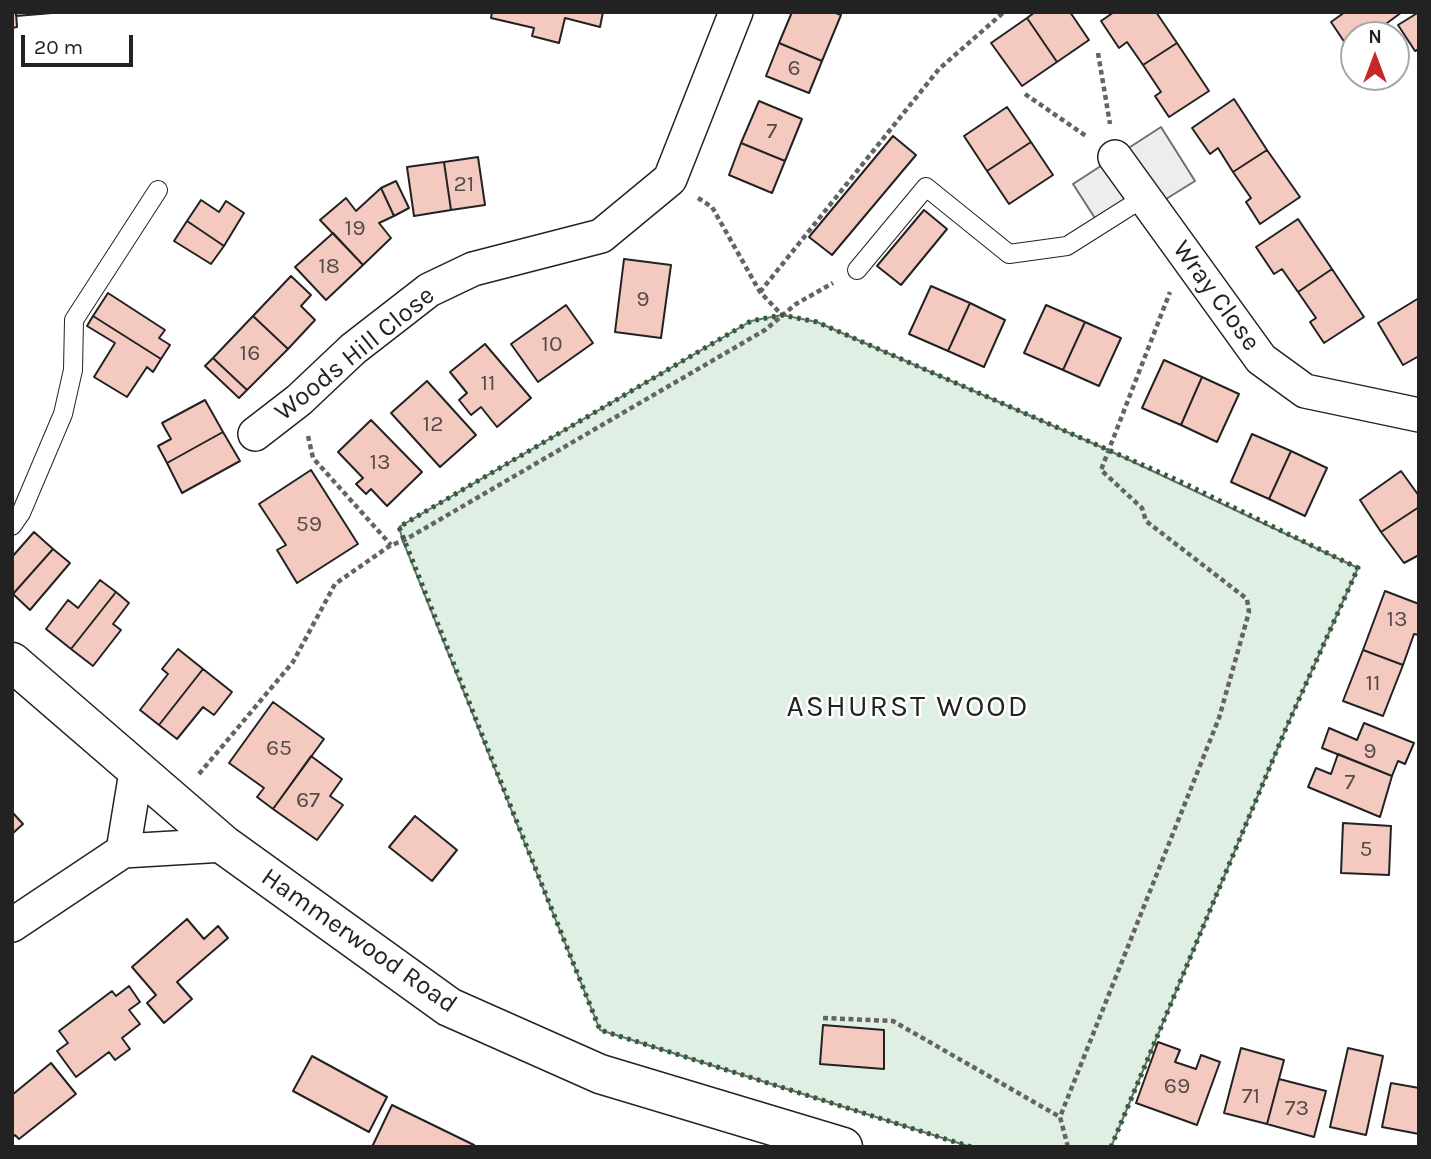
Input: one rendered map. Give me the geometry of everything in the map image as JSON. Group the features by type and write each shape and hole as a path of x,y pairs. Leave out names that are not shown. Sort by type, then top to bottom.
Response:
{"street":[{"name":"Woods Hill Close","path":"256,434 299,400 353,349 429,290 473,269 601,236 670,179 736,12"},
{"name":"Wray Close","path":"1115,157 1261,359 1305,391 1419,415"},
{"name":"Hammerwood Road","path":"12,662 173,804 224,845 449,1007 600,1074 843,1147"},
{"path":"123,851 136,772"},
{"path":"12,925 123,851 224,845"}],"lane":[{"path":"858,270 926,187 1009,254 1067,246 1143,198"},
{"path":"12,526 21,513 63,414 73,370 75,320 158,190"}],"path":[{"path":"760,292 939,69 1004,12"},
{"path":"1098,53 1115,157"},
{"path":"1025,94 1115,157"},
{"path":"670,179 712,207 760,292 782,315"},
{"path":"1068,1147 1060,1117 1219,718 1250,612 1247,599 1146,521 1142,508 1101,470 1186,252"},
{"path":"173,804 293,662 335,584 391,545 403,541 765,330 796,304 858,270"},
{"path":"313,458 391,545"},
{"path":"823,1018 893,1021 1060,1117"}],"green space":[{"path":"782,315 817,322 1108,450 1358,568 1287,726 1111,1147 971,1147 600,1030 403,541 399,527 751,321"}],"shaded area":[{"path":"1161,127 1195,181 1150,209 1144,199 1100,226 1073,184"}],"building":[{"path":"12,12 16,12 17,27 12,28"},
{"path":"16,12 52,12 52,13 16,16"},
{"path":"492,12 603,12 600,27 565,18 559,43 532,36 534,28 491,18"},
{"path":"792,12 833,12 841,15 822,61 779,43"},
{"path":"1035,12 1070,12 1089,40 1057,62 1027,18"},
{"path":"1114,12 1156,12 1177,43 1143,65 1127,42 1119,48 1101,21"},
{"path":"1345,12 1402,12 1390,21 1340,21 1340,36 1331,22"},
{"path":"1419,12 1419,49 1415,51 1410,43 1410,21 1404,21"},
{"path":"1027,18 1057,62 1022,86 991,43"},
{"path":"779,43 822,61 809,93 766,76"},
{"path":"1177,43 1209,91 1169,117 1155,96 1161,92 1143,65"},
{"path":"1234,99 1267,150 1233,172 1218,148 1210,154 1192,128"},
{"path":"759,101 802,119 785,161 741,143"},
{"path":"1007,107 1031,142 987,171 964,136"},
{"path":"893,136 916,155 832,255 809,237"},
{"path":"1031,142 1053,175 1009,204 987,171"},
{"path":"741,143 785,161 772,193 729,175"},
{"path":"1267,150 1300,197 1260,224 1246,202 1251,198 1233,172"},
{"path":"478,157 485,205 451,210 444,162"},
{"path":"444,162 451,210 414,216 407,167"},
{"path":"396,181 409,208 394,216 381,188"},
{"path":"381,188 394,216 379,223 391,238 363,265 320,220 346,198 356,211"},
{"path":"201,200 219,212 226,201 244,213 224,246 187,221"},
{"path":"924,210 947,229 901,285 877,266"},
{"path":"1298,219 1332,269 1298,292 1282,269 1274,274 1256,247"},
{"path":"187,221 224,246 211,264 174,241"},
{"path":"333,233 363,265 326,300 295,267"},
{"path":"624,259 671,265 661,338 615,332"},
{"path":"1332,269 1364,317 1324,343 1310,322 1316,318 1298,292"},
{"path":"291,276 311,295 301,306 315,320 288,349 253,316"},
{"path":"931,286 970,303 948,351 909,334"},
{"path":"108,293 165,330 159,338 170,345 161,359 93,316"},
{"path":"1419,298 1419,356 1403,365 1378,323"},
{"path":"970,303 1005,320 984,367 948,351"},
{"path":"566,305 593,343 538,382 511,344"},
{"path":"1046,305 1085,322 1063,370 1024,353"},
{"path":"93,316 161,359 153,372 147,367 127,397 94,377 115,343 87,326"},
{"path":"253,316 288,349 247,390 213,358"},
{"path":"1085,322 1121,338 1099,386 1063,370"},
{"path":"485,344 531,398 497,427 481,407 471,415 459,400 467,393 450,372"},
{"path":"213,358 247,390 239,398 205,366"},
{"path":"1164,360 1202,377 1181,425 1142,408"},
{"path":"1202,377 1239,394 1217,442 1181,425"},
{"path":"427,381 476,435 440,467 391,413"},
{"path":"205,400 223,432 167,463 158,446 171,439 162,423"},
{"path":"371,420 422,472 387,506 371,489 366,494 356,484 363,478 338,452"},
{"path":"223,432 240,461 182,493 167,463"},
{"path":"1252,434 1291,451 1269,499 1231,482"},
{"path":"1291,451 1327,468 1305,516 1269,499"},
{"path":"311,470 358,544 297,583 277,550 286,545 259,504"},
{"path":"1401,471 1419,496 1419,507 1381,532 1360,500"},
{"path":"1419,507 1419,555 1404,563 1381,532"},
{"path":"34,532 53,549 13,594 12,557"},
{"path":"53,549 70,563 30,610 13,594"},
{"path":"100,580 116,592 71,649 46,629 68,600 78,608"},
{"path":"1385,591 1419,604 1419,635 1414,634 1403,665 1363,650"},
{"path":"116,592 129,603 113,624 121,630 93,666 71,649"},
{"path":"178,649 203,669 159,725 140,710 168,674 162,669"},
{"path":"1363,650 1403,665 1383,716 1343,701"},
{"path":"203,669 232,692 214,715 203,707 177,739 159,725"},
{"path":"273,702 324,739 273,809 257,797 264,788 229,763"},
{"path":"1364,723 1414,743 1405,764 1398,761 1392,776 1322,748 1329,728 1357,740"},
{"path":"1338,754 1392,776 1380,817 1308,787 1316,768 1331,774"},
{"path":"311,756 342,779 330,796 343,805 317,840 273,809"},
{"path":"12,812 23,824 12,834"},
{"path":"415,816 457,850 432,881 389,847"},
{"path":"1343,823 1391,826 1389,875 1341,873"},
{"path":"187,919 204,939 218,926 228,938 177,982 192,999 164,1023 147,1003 156,995 132,967"},
{"path":"129,986 140,1002 129,1010 140,1024 122,1038 130,1049 115,1060 109,1052 76,1077 57,1051 68,1043 59,1031 112,991 116,996"},
{"path":"823,1025 884,1030 884,1069 820,1064"},
{"path":"1158,1042 1180,1050 1175,1062 1196,1069 1201,1055 1220,1062 1197,1125 1136,1103"},
{"path":"1241,1048 1284,1060 1267,1124 1224,1113"},
{"path":"1348,1048 1383,1056 1366,1135 1330,1127"},
{"path":"312,1056 387,1097 369,1132 293,1091"},
{"path":"51,1063 76,1094 19,1139 15,1135 12,1137 12,1095"},
{"path":"1279,1079 1326,1091 1314,1137 1267,1124"},
{"path":"1391,1083 1419,1088 1419,1134 1382,1127"},
{"path":"392,1105 474,1145 474,1147 372,1147"}],"hedge":[{"path":"971,1147 600,1030 399,527 751,321 782,315 817,322 1179,481 1358,568 1287,726 1111,1147"}],"district":[{"name":"ASHURST WOOD","path":"908,707"}]}
